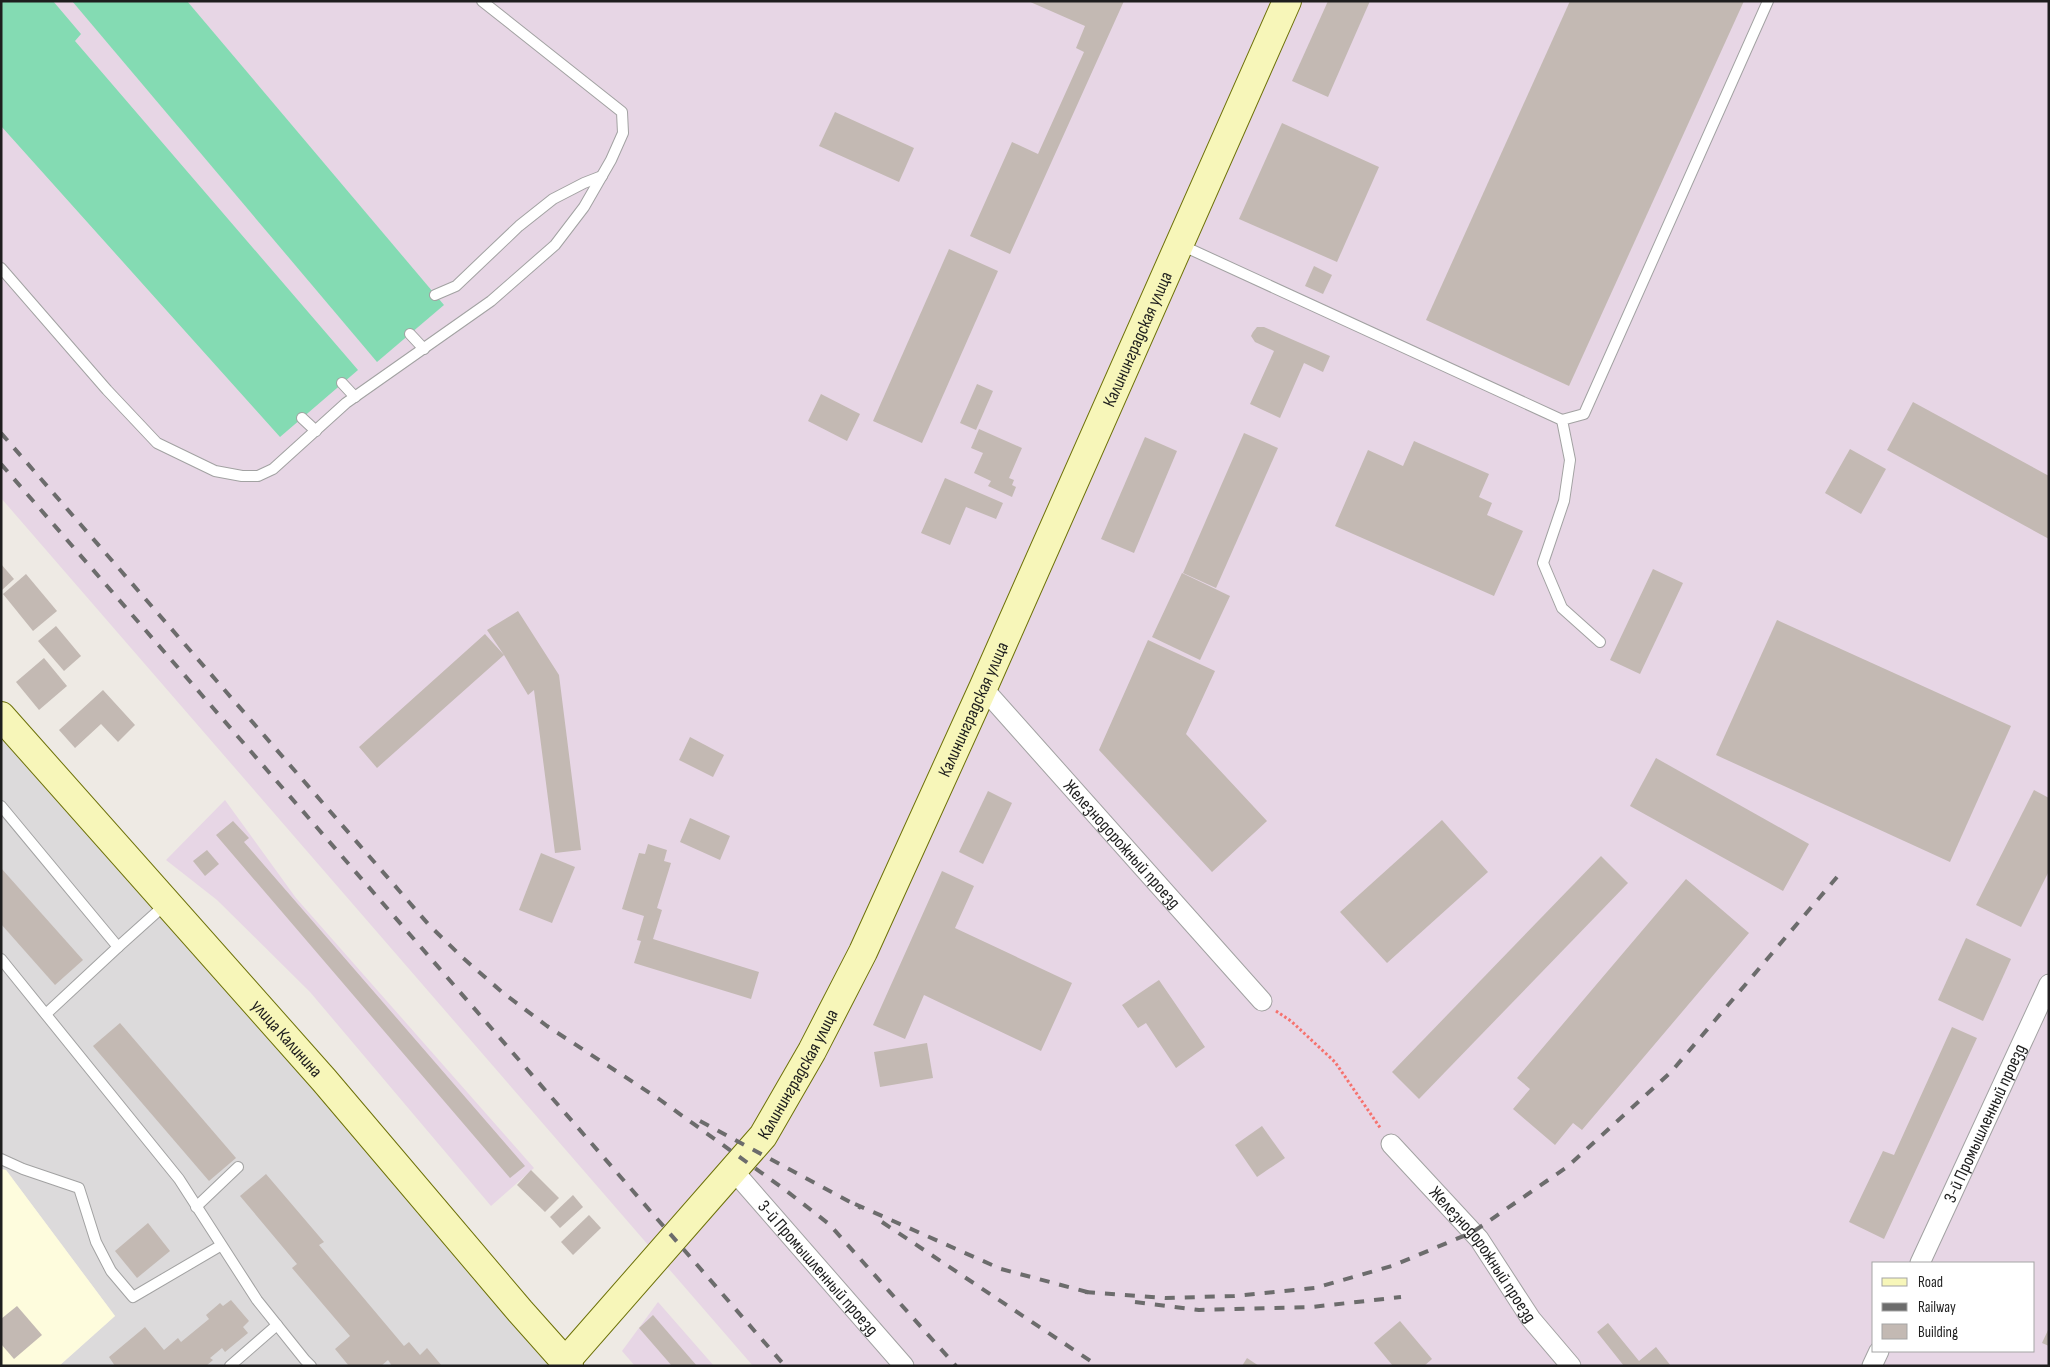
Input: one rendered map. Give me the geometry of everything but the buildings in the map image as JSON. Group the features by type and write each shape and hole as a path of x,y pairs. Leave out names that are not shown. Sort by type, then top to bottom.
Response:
{"street":[{"name":"Калининградская улица","path":"567,1363 732,1169 763,1136 812,1051 863,952 983,688 1287,1"},
{"name":"Железнодорожный проезд","path":"983,688 1262,1001"},
{"name":"улица Калинина","path":"1,716 324,1080 520,1311 567,1363"},
{"name":"3-й Промышленный проезд","path":"1920,1262 2049,984"},
{"name":"Железнодорожный проезд","path":"1391,1144 1479,1239 1531,1319 1571,1366"},
{"name":"3-й Промышленный проезд","path":"732,1169 904,1366"},
{"path":"1872,1366 1879,1352"}],"lane":[{"path":"1,268 107,390 157,443 215,471 242,476 258,476 273,469 355,397 491,301 555,245 584,207 623,133 622,112 482,1"},
{"path":"1179,244 1562,420 1584,414 1768,1"},
{"path":"435,295 456,286 519,226 553,199 602,176"},
{"path":"410,334 424,349"},
{"path":"342,383 355,397"},
{"path":"302,418 316,431"},
{"path":"1562,420 1570,460 1564,501 1542,563 1562,608 1600,642"},
{"path":"1,806 118,948"},
{"path":"46,1014 167,903"},
{"path":"1,959 178,1179 256,1300 312,1366"},
{"path":"1,1159 23,1169 79,1188 96,1242 111,1271 133,1298 220,1246"},
{"path":"196,1207 238,1167"},
{"path":"230,1366 277,1325"}],"path":[{"path":"1262,1001 1291,1021 1335,1062 1391,1144"}],"shaded area":[{"path":"1,1 2049,1 2049,1366 753,1366 1,498"},
{"path":"1,716 569,1366 59,1366 115,1316 6,1170 1,1169"},
{"path":"225,800 296,898 534,1168 491,1206 310,992 217,900 166,860"},
{"path":"1,1169 6,1170 115,1316 59,1366 1,1366"},
{"path":"658,1302 714,1366 635,1366 622,1351"}],"green space":[{"path":"1,1 53,1 81,34 75,41 358,370 280,437 1,126"},
{"path":"72,1 187,1 444,305 377,362"}],"railway":[{"path":"1,433 429,925 502,992 547,1026 659,1099 784,1189 829,1224 956,1366"},
{"path":"1,464 785,1366"},
{"path":"1085,1292 1165,1298 1234,1296 1315,1288 1392,1266 1473,1232 1567,1167 1671,1072 1837,877"},
{"path":"700,1121 861,1208"},
{"path":"855,1204 1001,1269 1091,1293"},
{"path":"882,1222 1098,1366"},
{"path":"1135,1302 1199,1310 1312,1307 1401,1297"}]}
